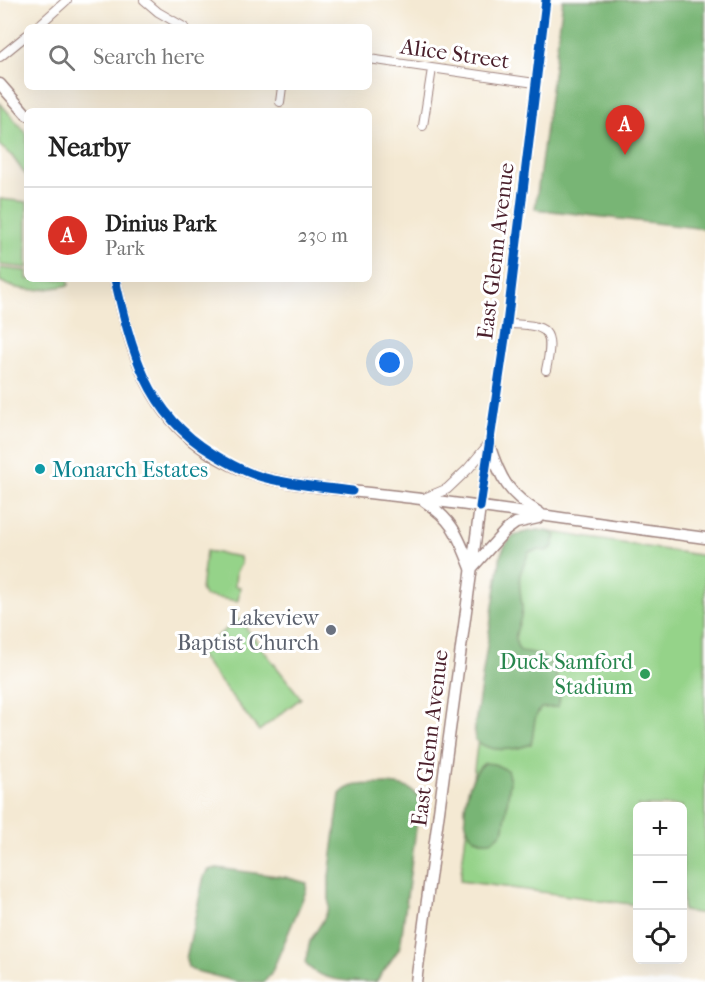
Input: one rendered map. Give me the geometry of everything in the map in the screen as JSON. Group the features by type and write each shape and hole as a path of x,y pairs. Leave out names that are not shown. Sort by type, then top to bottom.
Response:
{"main road":[{"path":"0,84 24,112"},
{"path":"116,282 128,335 142,375 158,403 171,420 203,448 240,469 261,477 292,484 421,499 705,538"},
{"path":"489,444 499,473 508,488 522,502 546,517"},
{"path":"421,499 434,508 455,529 471,569 516,523 546,517"},
{"name":"East Glenn Avenue","path":"417,982 480,507"}],"street":[{"path":"40,24 67,0"},
{"path":"144,0 158,12 179,24"},
{"name":"East Glenn Avenue","path":"480,507 507,324 546,0"},
{"path":"0,57 24,37"},
{"name":"Alice Street","path":"372,59 535,83"},
{"path":"423,126 432,69"},
{"path":"280,102 282,90"},
{"path":"507,324 532,324 543,328 550,339 546,370"},
{"path":"421,499 447,489 489,444"}],"green space":[{"path":"563,0 705,0 705,229 535,209"},
{"path":"0,103 24,131 24,173 12,156 0,146"},
{"path":"0,199 24,202 24,268 0,265"},
{"path":"0,268 24,271 24,282 68,282 69,285 25,289 0,281"},
{"path":"538,530 705,556 705,914 687,912 687,802 633,802 633,904 460,881 501,554 511,538"},
{"path":"538,530 550,532 556,536 552,548 546,551 529,552 520,575 522,609 516,640 520,651 538,654 549,661 558,680 560,694 558,707 541,708 538,712 531,744 517,748 495,749 475,740 474,731 501,554 511,538"},
{"path":"206,551 240,557 241,564 236,572 235,586 240,587 238,601 205,596 201,590"},
{"path":"239,619 301,698 259,731 197,652"},
{"path":"485,763 507,770 510,781 504,829 490,841 478,840 470,833 465,809 471,781"},
{"path":"386,784 409,789 420,799 399,949 376,982 337,980 319,974 305,963 310,941 329,907 329,877 340,794 356,785"},
{"path":"217,868 285,877 307,883 306,891 271,974 264,982 238,982 188,967 186,959 204,876 209,870"}],"cycle path":[{"path":"480,507 507,324 546,0"},
{"path":"116,282 135,354 145,377 171,419 190,437 212,453 255,475 295,484 352,491"}],"place":[{"name":"Dinius Park","path":"625,155"},
{"name":"Monarch Estates","path":"40,469"},
{"name":"Lakeview Baptist Church","path":"331,630"},
{"name":"Duck Samford Stadium","path":"645,674"}]}
